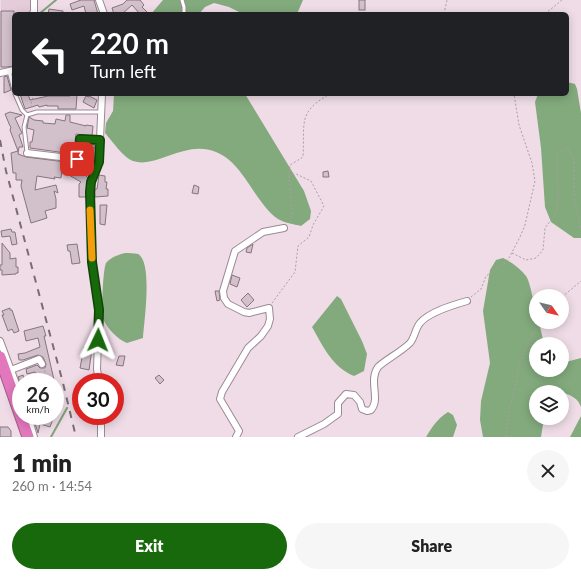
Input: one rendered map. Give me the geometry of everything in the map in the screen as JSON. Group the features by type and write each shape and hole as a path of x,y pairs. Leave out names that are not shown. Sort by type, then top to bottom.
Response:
{"highway":[{"path":"0,357 28,437"}],"street":[{"path":"34,0 34,12"},
{"path":"99,0 103,12"},
{"path":"0,74 11,70"},
{"path":"98,373 99,310 92,262 90,192 91,182 99,162 102,96"},
{"path":"27,153 77,159 81,154 80,139 100,140"},
{"path":"236,437 239,431 220,399 222,392 248,348 261,336 268,326 270,319 269,308 249,313 244,312 228,304 224,298 223,291 235,251 263,232 284,228"},
{"path":"298,437 332,419 338,414 338,403 346,394 354,395 360,402 362,409 367,411 370,410 375,404 373,377 374,372 378,367 410,343 415,336 421,321 439,310 467,301"},
{"path":"0,341 12,373"},
{"path":"11,370 39,359 42,364"},
{"path":"31,425 34,437"},
{"path":"101,425 101,437"}],"lane":[{"path":"182,0 184,12"},
{"path":"16,96 22,110 27,115"},
{"path":"27,115 34,112 101,112"},
{"path":"27,115 24,127 27,153"}],"path":[{"path":"444,12 447,0"},
{"path":"547,12 562,0"},
{"path":"33,96 31,105 34,112"},
{"path":"284,228 290,224 292,214 289,175 290,165 303,157 304,123 306,115 310,108 327,96"},
{"path":"467,301 481,289 486,276 503,265 512,253 525,225 534,181 532,164 519,125 514,96"},
{"path":"512,253 526,260 536,258 543,250 545,228 557,212 557,155 568,148 574,161 574,197 581,230"},
{"path":"269,308 295,272 298,246 309,237 313,225 324,206 311,181 296,174 289,175"},
{"path":"569,291 581,282"},
{"path":"506,437 509,410 520,361 533,333 537,329"},
{"path":"42,364 45,373"}],"shaded area":[{"path":"1,0 32,0 31,12 12,12 12,68 0,70"}],"green space":[{"path":"163,0 303,0 298,12 239,12 229,7 214,3 205,7 201,12 153,12"},
{"path":"569,82 575,84 577,89 581,113 581,238 574,238 551,222 545,207 541,148 535,102 537,96 569,96"},
{"path":"114,96 246,96 304,191 311,211 310,219 301,226 278,219 262,203 234,165 226,157 216,152 205,149 193,149 152,161 133,161 122,153 105,133 106,123 113,111"},
{"path":"125,253 138,254 143,259 146,280 146,306 143,338 127,343 116,336 107,326 103,319 102,309 103,282 106,263 117,255"},
{"path":"503,258 512,263 526,276 530,285 529,329 541,329 542,337 529,337 529,377 569,377 569,361 581,358 581,407 575,398 569,395 569,385 529,385 529,425 543,425 541,437 483,437 480,420 481,401 490,363 483,311 490,270 496,260"},
{"path":"337,296 341,299 367,354 364,371 354,376 346,372 334,362 312,327"},
{"path":"448,412 453,415 457,425 453,437 426,437 441,417"},
{"path":"581,416 581,437 570,437"}],"building":[{"path":"81,0 94,0 97,12 86,12 84,6 72,10 70,4"},
{"path":"127,0 140,0 144,5 142,7 147,12 138,12 132,5 124,12 113,12 112,8 123,4"},
{"path":"359,0 365,0 365,10 359,10"},
{"path":"49,9 63,11 63,12 48,12"},
{"path":"1,11 14,11 12,12 12,66 1,67"},
{"path":"7,76 11,90 4,93 4,77"},
{"path":"21,96 29,96 30,100 48,96 77,96 76,109 58,109 58,106 47,105 39,107 38,105 25,109"},
{"path":"86,96 97,100 94,108 83,102"},
{"path":"10,112 22,115 15,118 22,133 19,135 23,147 19,147 18,154 26,157 74,163 76,169 89,149 85,148 84,144 94,145 94,149 92,149 91,162 94,164 86,176 88,178 86,197 79,197 79,184 81,182 62,171 61,178 54,177 55,179 37,176 35,190 56,185 58,193 54,191 56,208 45,211 47,218 31,223 21,186 22,180 16,180 16,173 13,173 11,153 18,151 10,130 11,127 5,114"},
{"path":"66,115 70,115 70,122 93,126 92,136 76,134 73,154 30,148 30,142 32,142 34,130 27,128 29,117 34,120 43,121 43,123 55,124 56,119 65,121"},
{"path":"328,171 329,177 323,177 323,172"},
{"path":"99,175 105,176 108,196 95,197 95,189 97,189"},
{"path":"194,185 199,187 198,194 192,193"},
{"path":"100,205 107,205 105,225 100,224"},
{"path":"11,229 12,232 15,232 17,244 12,245 10,236 2,237 1,231"},
{"path":"2,243 10,253 10,259 16,258 18,273 16,274 2,275 0,265 2,265"},
{"path":"77,244 80,263 72,264 70,251 68,251 67,245"},
{"path":"253,244 251,253 246,252 247,248"},
{"path":"232,275 240,278 237,287 230,284"},
{"path":"215,291 219,291 220,300 217,301"},
{"path":"248,293 254,300 247,307 241,300"},
{"path":"10,308 19,331 14,333 12,329 8,331 2,315 4,315 2,311"},
{"path":"43,326 52,373 27,373 26,369 37,365 40,368 45,368 46,364 43,357 38,355 19,360 18,354 40,347 38,338 26,341 24,331"},
{"path":"84,347 92,349 89,370 80,368"},
{"path":"119,356 125,356 123,366 116,365"},
{"path":"159,375 164,380 160,384 155,378"},
{"path":"36,425 40,425 38,433"},
{"path":"0,427 8,427 11,431 11,437 0,437"}],"waterway":[{"path":"41,12 56,0"},
{"path":"51,437 67,408"}],"railway":[{"path":"0,140 6,171 76,437"}],"slow traffic":[{"path":"90,210 92,258"}],"route":[{"path":"77,159 81,154 80,139 100,140 99,162 90,187 92,262 99,310 98,340"}]}
